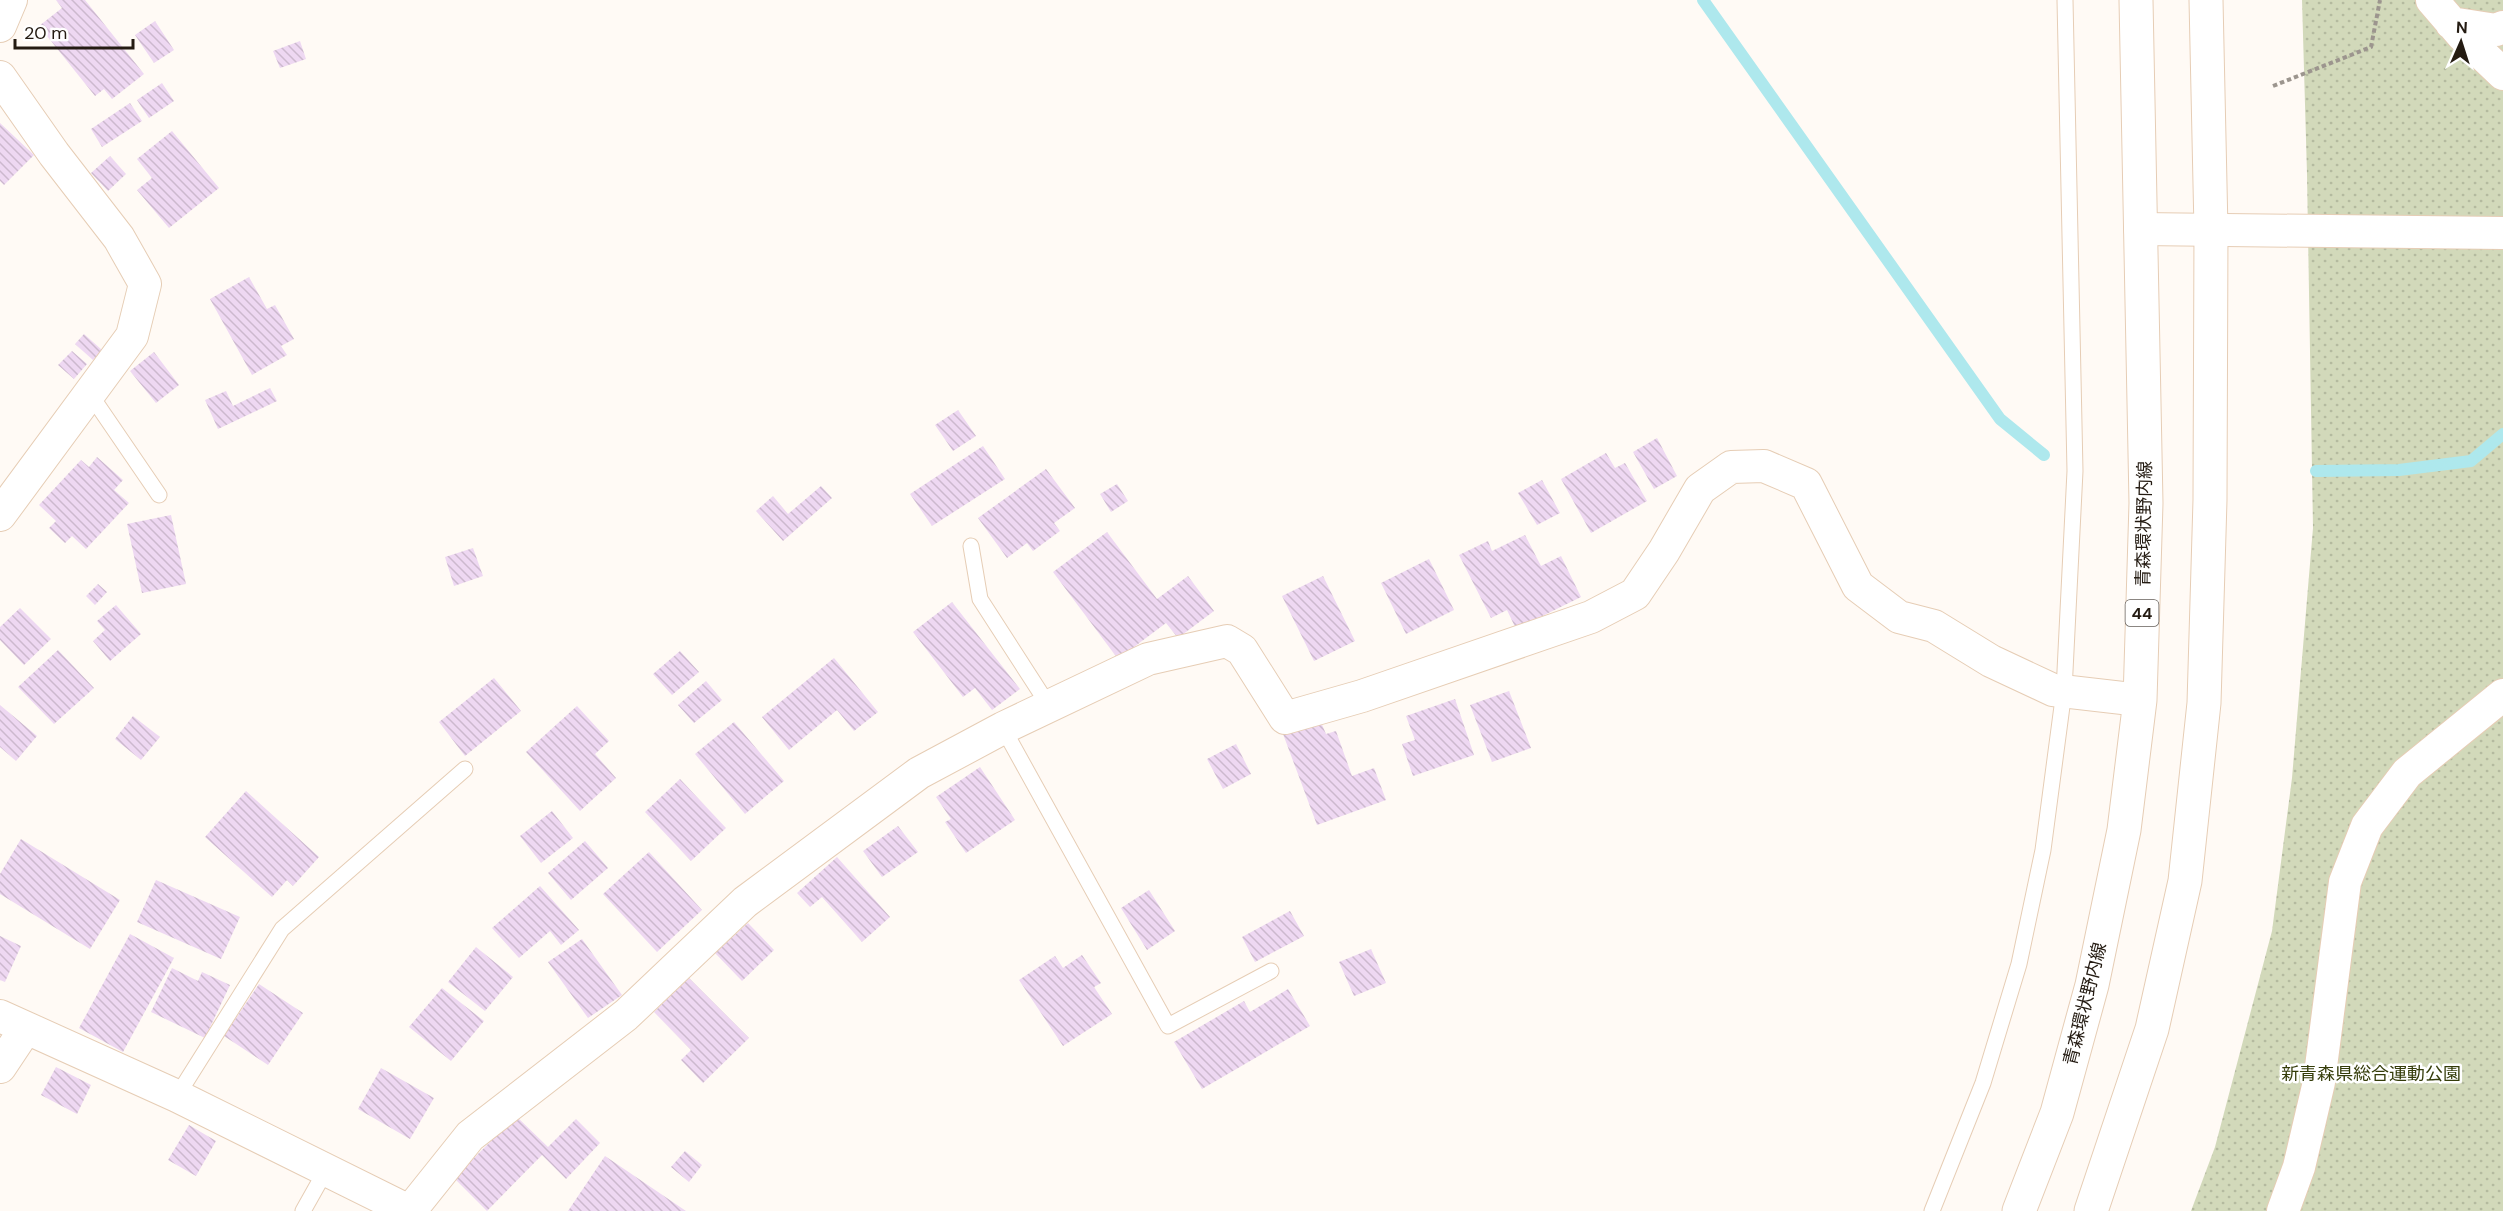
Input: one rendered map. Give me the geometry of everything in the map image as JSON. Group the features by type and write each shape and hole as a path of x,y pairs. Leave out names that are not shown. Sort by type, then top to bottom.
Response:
{"main road":[{"name":"青森環状野内線","path":"2019,1211 2057,1113 2092,985 2124,830 2140,700 2146,503 2136,0"},
{"path":"2091,1211 2152,1029 2185,881 2204,703 2210,500 2211,230 2206,0"}],"street":[{"path":"0,26 11,0"},
{"path":"2441,11 2496,30 2503,27"},
{"path":"2441,11 2503,74"},
{"path":"0,77 54,154 119,238 144,284 132,336 0,515"},
{"path":"2140,229 2494,233 2503,207"},
{"path":"0,1067 13,1022 177,1096 410,1211 470,1136 626,1015 745,902 919,773 1003,728 1148,659 1227,640 1242,650 1285,718 1362,696 1591,617 1635,594 1664,551 1700,489 1731,466 1764,466 1806,484 1858,585 1899,617 1934,626 1991,661 2053,690 2140,700"},
{"path":"2283,1211 2299,1167 2319,1082 2345,882 2367,826 2407,773 2503,695"}],"lane":[{"path":"1932,1211 1983,1083 2019,964 2043,850 2064,691 2075,471 2065,0"},
{"path":"90,394 159,495"},
{"path":"971,546 980,599 1049,706"},
{"path":"1003,728 1168,1026 1271,971"},
{"path":"177,1096 282,929 465,769"},
{"path":"303,1211 326,1170"}],"path":[{"path":"2273,86 2372,47 2380,0"}],"green space":[{"name":"新青森県総合運動公園","path":"2302,0 2503,0 2503,1211 2191,1211 2215,1147 2272,931 2292,778 2313,528"}],"building":[{"path":"56,0 85,0 144,74 112,99 104,89 95,96 39,26 62,8"},
{"path":"155,21 174,50 154,63 135,35"},
{"path":"300,41 306,59 280,68 273,51"},
{"path":"162,83 174,101 149,118 137,100"},
{"path":"130,103 142,121 102,147 91,129"},
{"path":"0,123 34,155 4,185 0,181"},
{"path":"172,131 219,188 169,228 137,190 152,178 137,159"},
{"path":"110,156 126,174 108,191 91,173"},
{"path":"249,277 267,309 275,305 294,339 281,346 287,355 252,375 210,299"},
{"path":"84,334 102,350 93,360 75,344"},
{"path":"72,351 87,364 74,379 58,365"},
{"path":"154,352 179,385 156,403 130,371"},
{"path":"270,388 277,401 218,429 205,400 226,391 233,406"},
{"path":"958,410 976,436 953,451 935,425"},
{"path":"1657,438 1677,476 1654,489 1633,452"},
{"path":"983,446 1005,479 932,526 910,494"},
{"path":"1606,453 1615,468 1625,463 1647,501 1591,533 1561,479"},
{"path":"97,457 123,480 114,490 129,503 86,549 72,536 65,543 49,528 56,521 39,505 81,460 89,467"},
{"path":"1046,469 1075,508 1054,523 1060,531 1033,551 1027,543 1007,558 978,518"},
{"path":"1542,480 1560,513 1537,525 1518,493"},
{"path":"1117,484 1128,501 1111,512 1100,494"},
{"path":"821,486 832,498 783,541 756,511 773,496 788,514"},
{"path":"171,515 186,584 142,593 127,524"},
{"path":"1107,532 1157,599 1188,576 1214,611 1178,638 1166,623 1118,659 1053,572"},
{"path":"1525,535 1541,566 1561,556 1581,597 1516,629 1507,610 1491,618 1459,555 1488,541 1492,551"},
{"path":"473,548 483,576 454,586 445,557"},
{"path":"1429,559 1454,610 1406,634 1381,583"},
{"path":"1323,576 1355,641 1314,661 1282,596"},
{"path":"98,584 107,592 95,605 86,596"},
{"path":"952,602 1020,689 992,710 975,688 963,697 913,632"},
{"path":"116,605 141,634 110,661 93,641 105,630 97,621"},
{"path":"20,608 51,639 24,665 0,640 0,627"},
{"path":"58,650 94,688 54,724 18,687"},
{"path":"680,651 699,672 672,695 653,674"},
{"path":"834,658 878,712 854,731 837,710 789,750 762,717"},
{"path":"494,678 521,711 465,756 439,722"},
{"path":"706,681 722,700 694,723 678,705"},
{"path":"1509,691 1531,748 1492,762 1470,705"},
{"path":"1455,699 1474,755 1413,776 1402,744 1415,740 1406,716"},
{"path":"0,705 37,736 16,761 0,747"},
{"path":"577,706 609,741 595,754 616,778 580,811 526,752"},
{"path":"133,716 160,737 141,760 115,739"},
{"path":"1320,720 1326,734 1336,731 1352,776 1374,768 1386,800 1317,825 1283,734"},
{"path":"734,722 784,781 745,814 695,754"},
{"path":"1236,744 1251,774 1223,789 1207,759"},
{"path":"980,767 1015,820 966,853 945,822 951,819 936,797"},
{"path":"680,779 726,828 691,861 645,812"},
{"path":"246,791 319,857 293,886 287,880 272,897 205,837"},
{"path":"552,811 573,838 541,863 520,836"},
{"path":"898,826 918,852 882,877 863,851"},
{"path":"21,839 120,900 90,949 0,894 0,874"},
{"path":"585,841 608,868 571,900 548,873"},
{"path":"649,852 702,910 657,952 603,894"},
{"path":"837,857 890,917 862,942 822,897 810,907 797,893"},
{"path":"156,880 240,917 221,959 137,922"},
{"path":"540,886 579,930 561,945 550,931 519,958 492,928"},
{"path":"1149,890 1175,931 1147,950 1121,908"},
{"path":"1290,911 1304,936 1255,962 1242,937"},
{"path":"748,923 774,950 742,981 715,953"},
{"path":"130,934 174,958 123,1052 79,1028"},
{"path":"0,936 21,946 5,982 0,980"},
{"path":"582,939 622,995 588,1018 548,962"},
{"path":"476,947 513,977 485,1011 448,982"},
{"path":"1371,949 1386,983 1354,996 1339,962"},
{"path":"1082,955 1101,983 1094,987 1112,1014 1063,1046 1019,980 1055,956 1063,968"},
{"path":"172,968 198,981 202,972 230,985 205,1038 151,1012"},
{"path":"689,978 749,1038 703,1083 681,1060 691,1050 654,1012"},
{"path":"259,984 303,1013 268,1065 224,1036"},
{"path":"442,988 484,1021 451,1061 409,1027"},
{"path":"1288,989 1310,1026 1202,1089 1174,1042 1244,1001 1250,1012"},
{"path":"56,1067 91,1085 77,1114 41,1095"},
{"path":"381,1068 434,1098 410,1139 358,1109"},
{"path":"516,1116 548,1147 576,1119 600,1143 566,1179 542,1155 487,1211 454,1178"},
{"path":"189,1125 216,1141 196,1176 168,1160"},
{"path":"685,1151 702,1165 689,1182 671,1167"},
{"path":"605,1156 686,1211 568,1211"}],"waterway":[{"path":"1703,0 2000,419 2044,455"},
{"path":"2316,471 2399,470 2471,461 2503,434"}]}
